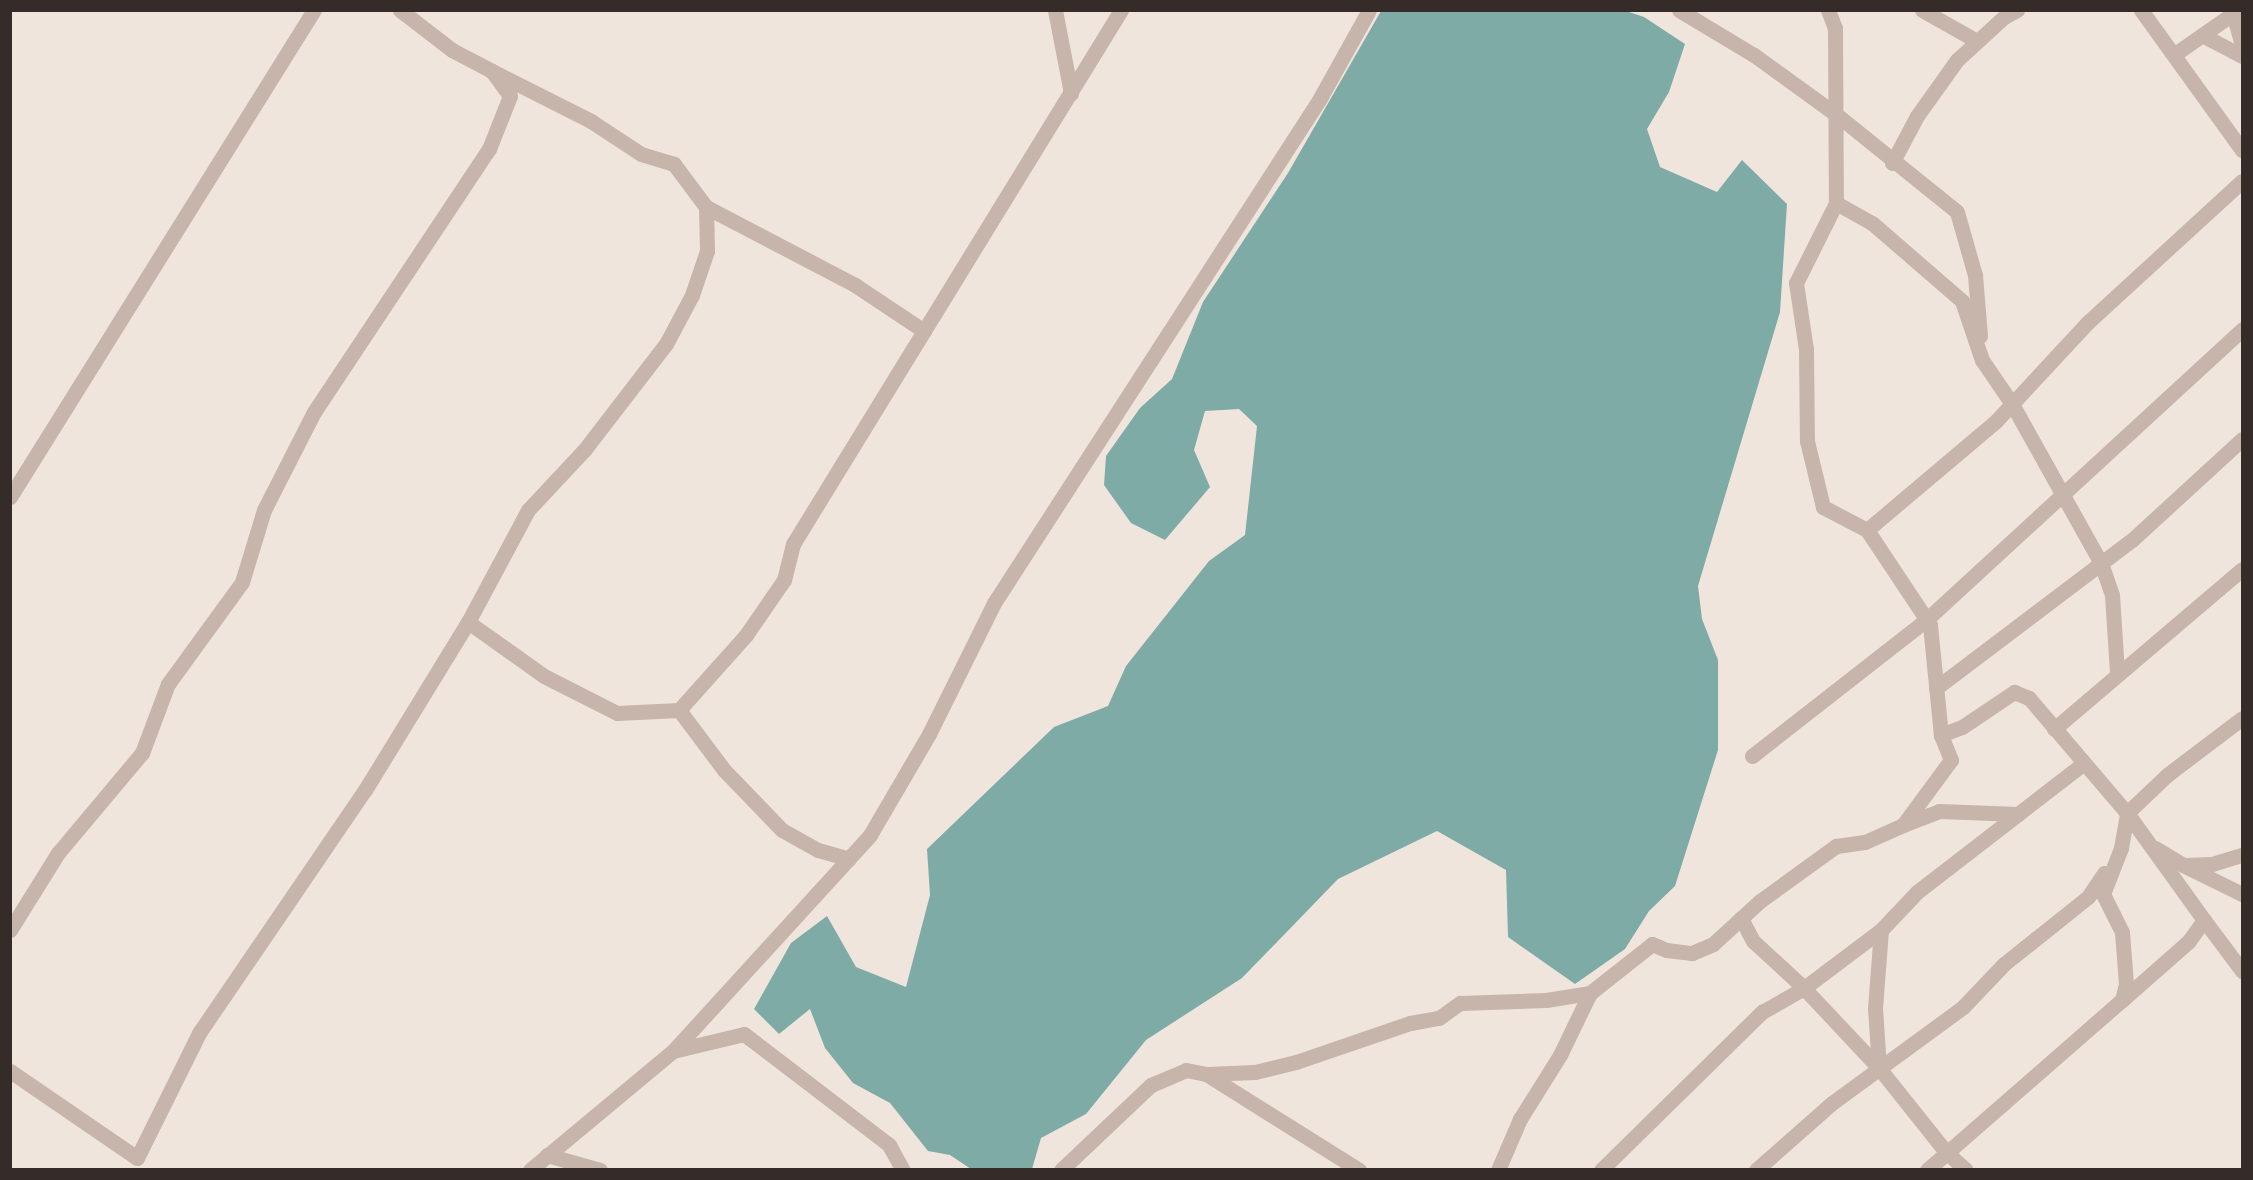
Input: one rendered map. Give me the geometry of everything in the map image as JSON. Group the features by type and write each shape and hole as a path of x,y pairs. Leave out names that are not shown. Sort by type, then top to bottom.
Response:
{"street":[{"path":"10,497 314,10"},
{"path":"400,10 452,50 591,121 641,154 674,164 706,207 855,285 924,331"},
{"path":"1055,10 1071,93"},
{"path":"468,622 544,676 617,713 679,710 746,635 784,580 793,544 1121,10"},
{"path":"530,1170 673,1051 870,835 929,734 994,603 1319,100 1369,10"},
{"path":"1679,10 1754,55 1837,115 1892,163 1957,212 1975,275 1982,360"},
{"path":"1828,10 1834,28 1837,115 1836,203 1796,283 1806,349 1807,441 1823,507 1867,530 1930,625 1941,735 1951,760 1903,825"},
{"path":"1922,10 1977,41"},
{"path":"1892,163 1935,90 1977,41 2018,10"},
{"path":"2141,10 2175,54 2242,150"},
{"path":"2175,54 2238,10"},
{"path":"2242,11 2236,24 2242,55"},
{"path":"2202,35 2242,55"},
{"path":"10,930 58,853 142,753 168,684 242,582 264,510 314,412 489,149 510,96 492,71"},
{"path":"1867,530 2012,404 2087,323 2242,181"},
{"path":"1836,203 1872,223 1962,301 1982,360 2012,404 2101,563 2112,595 2117,672"},
{"path":"10,1071 137,1158 199,1033 365,790 468,622 528,510 585,449 666,344 692,295 707,251 706,207"},
{"path":"1752,756 1926,620 2242,330"},
{"path":"1936,688 2133,539 2242,439"},
{"path":"2054,729 2117,672 2242,569"},
{"path":"1941,735 1962,727 2014,692 2029,699 2127,813 2242,971"},
{"path":"679,710 724,770 782,830 818,850 849,859"},
{"path":"1756,1170 1813,1118 1963,1007 2004,964 2088,897 2121,848 2127,813 2167,775 2242,718"},
{"path":"1601,1170 1762,1012 1804,988 1881,930 1917,892 2084,763"},
{"path":"1498,1170 1520,1119 1560,1055 1590,993 1652,944 1666,950 1692,953 1713,944 1741,918 1836,846 1865,842 1939,812 2018,813"},
{"path":"2152,847 2242,894"},
{"path":"2183,865 2212,864 2242,855"},
{"path":"2114,859 2103,894 2122,932 2126,984 2122,1000"},
{"path":"1741,918 1753,941 1804,988 1879,1068 1946,1152 1966,1170"},
{"path":"1927,1170 2189,941 2204,920"},
{"path":"1879,1068 1875,1008 1881,930"},
{"path":"1061,1170 1151,1085 1186,1070 1206,1074 1255,1072 1296,1062 1410,1023 1439,1018 1460,1003 1546,1000 1590,993"},
{"path":"673,1051 744,1034 889,1145 903,1170"},
{"path":"1206,1074 1359,1170"},
{"path":"548,1155 600,1170"}],"water":[{"path":"1623,10 1644,17 1685,44 1669,92 1647,129 1660,167 1717,192 1742,160 1787,204 1780,312 1698,586 1702,619 1718,660 1718,750 1675,886 1649,911 1625,949 1575,984 1508,937 1506,870 1437,831 1338,879 1242,978 1146,1040 1086,1114 1041,1138 1032,1169 971,1169 950,1155 928,1151 890,1103 853,1083 825,1048 810,1009 779,1034 754,1009 791,943 827,916 856,967 906,987 930,895 927,849 1054,727 1108,706 1126,666 1209,561 1245,535 1257,426 1239,409 1205,411 1194,450 1210,487 1165,540 1131,523 1104,485 1106,456 1140,408 1172,379 1203,302 1288,173 1381,11"}]}
